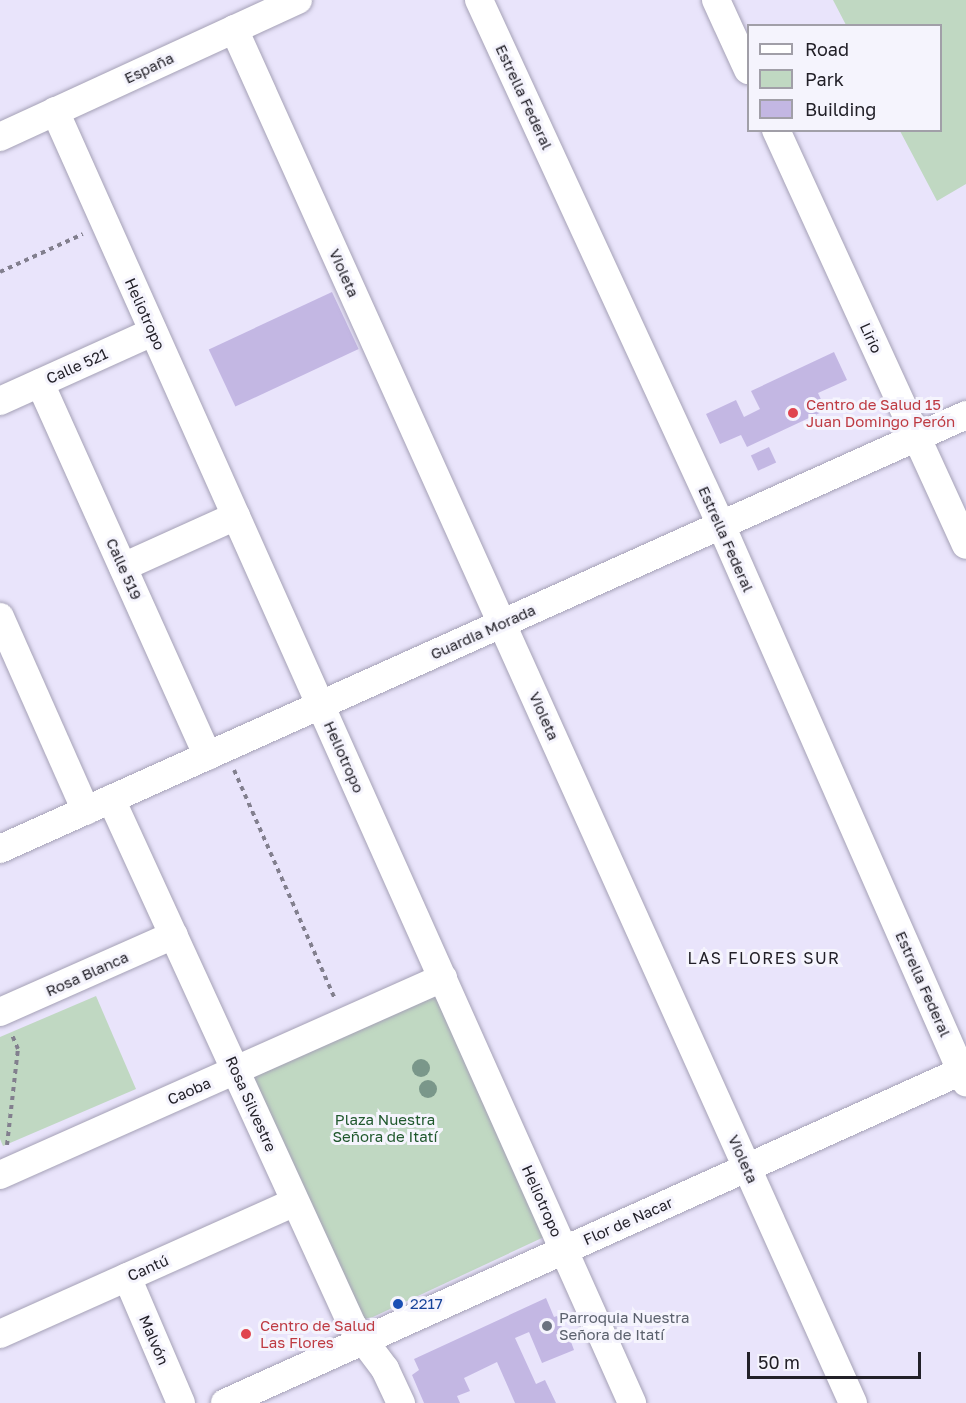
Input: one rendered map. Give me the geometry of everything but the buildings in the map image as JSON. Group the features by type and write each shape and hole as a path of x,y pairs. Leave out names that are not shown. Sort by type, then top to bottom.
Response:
{"street":[{"name":"España","path":"0,137 298,0"},
{"name":"Estrella Federal","path":"479,0 721,525 964,1074"},
{"path":"716,0 747,68"},
{"name":"Violeta","path":"234,29 853,1403"},
{"name":"Heliotropo","path":"55,111 632,1403"},
{"name":"Lirio","path":"777,132 966,545"},
{"name":"Calle 521","path":"0,401 153,332"},
{"name":"Calle 519","path":"40,383 123,567 216,752"},
{"name":"Guardia Morada","path":"0,849 966,415"},
{"path":"123,567 236,516"},
{"path":"0,617 86,811"},
{"name":"Rosa Silvestre","path":"111,799 352,1325 385,1369 401,1403"},
{"name":"Rosa Blanca","path":"1,1012 174,935"},
{"name":"Caoba","path":"2,1174 443,978"},
{"name":"Flor de Nacar","path":"225,1403 747,1168 964,1074"},
{"name":"Cantú","path":"0,1334 295,1202"},
{"name":"Malvón","path":"128,1277 181,1403"}],"path":[{"path":"0,272 105,224"},
{"path":"216,752 345,1022"},
{"path":"1,1012 18,1049 2,1174"}],"green space":[{"path":"833,0 966,0 966,184 937,201 901,132 942,132 942,24 845,24"},
{"name":"Plaza Nuestra Señora de Itatí","path":"436,994 544,1237 373,1317 364,1319 251,1076"},
{"path":"96,996 136,1089 3,1146 0,1139 0,1037"}],"place":[{"name":"Centro de Salud 15 Juan Domingo Perón","path":"793,413"},
{"name":"2217","path":"398,1304"},
{"name":"Parroquia Nuestra Señora de Itatí","path":"547,1326"},
{"name":"Centro de Salud Las Flores","path":"246,1334"}],"district":[{"name":"LAS FLORES SUR","path":"764,958"}]}
